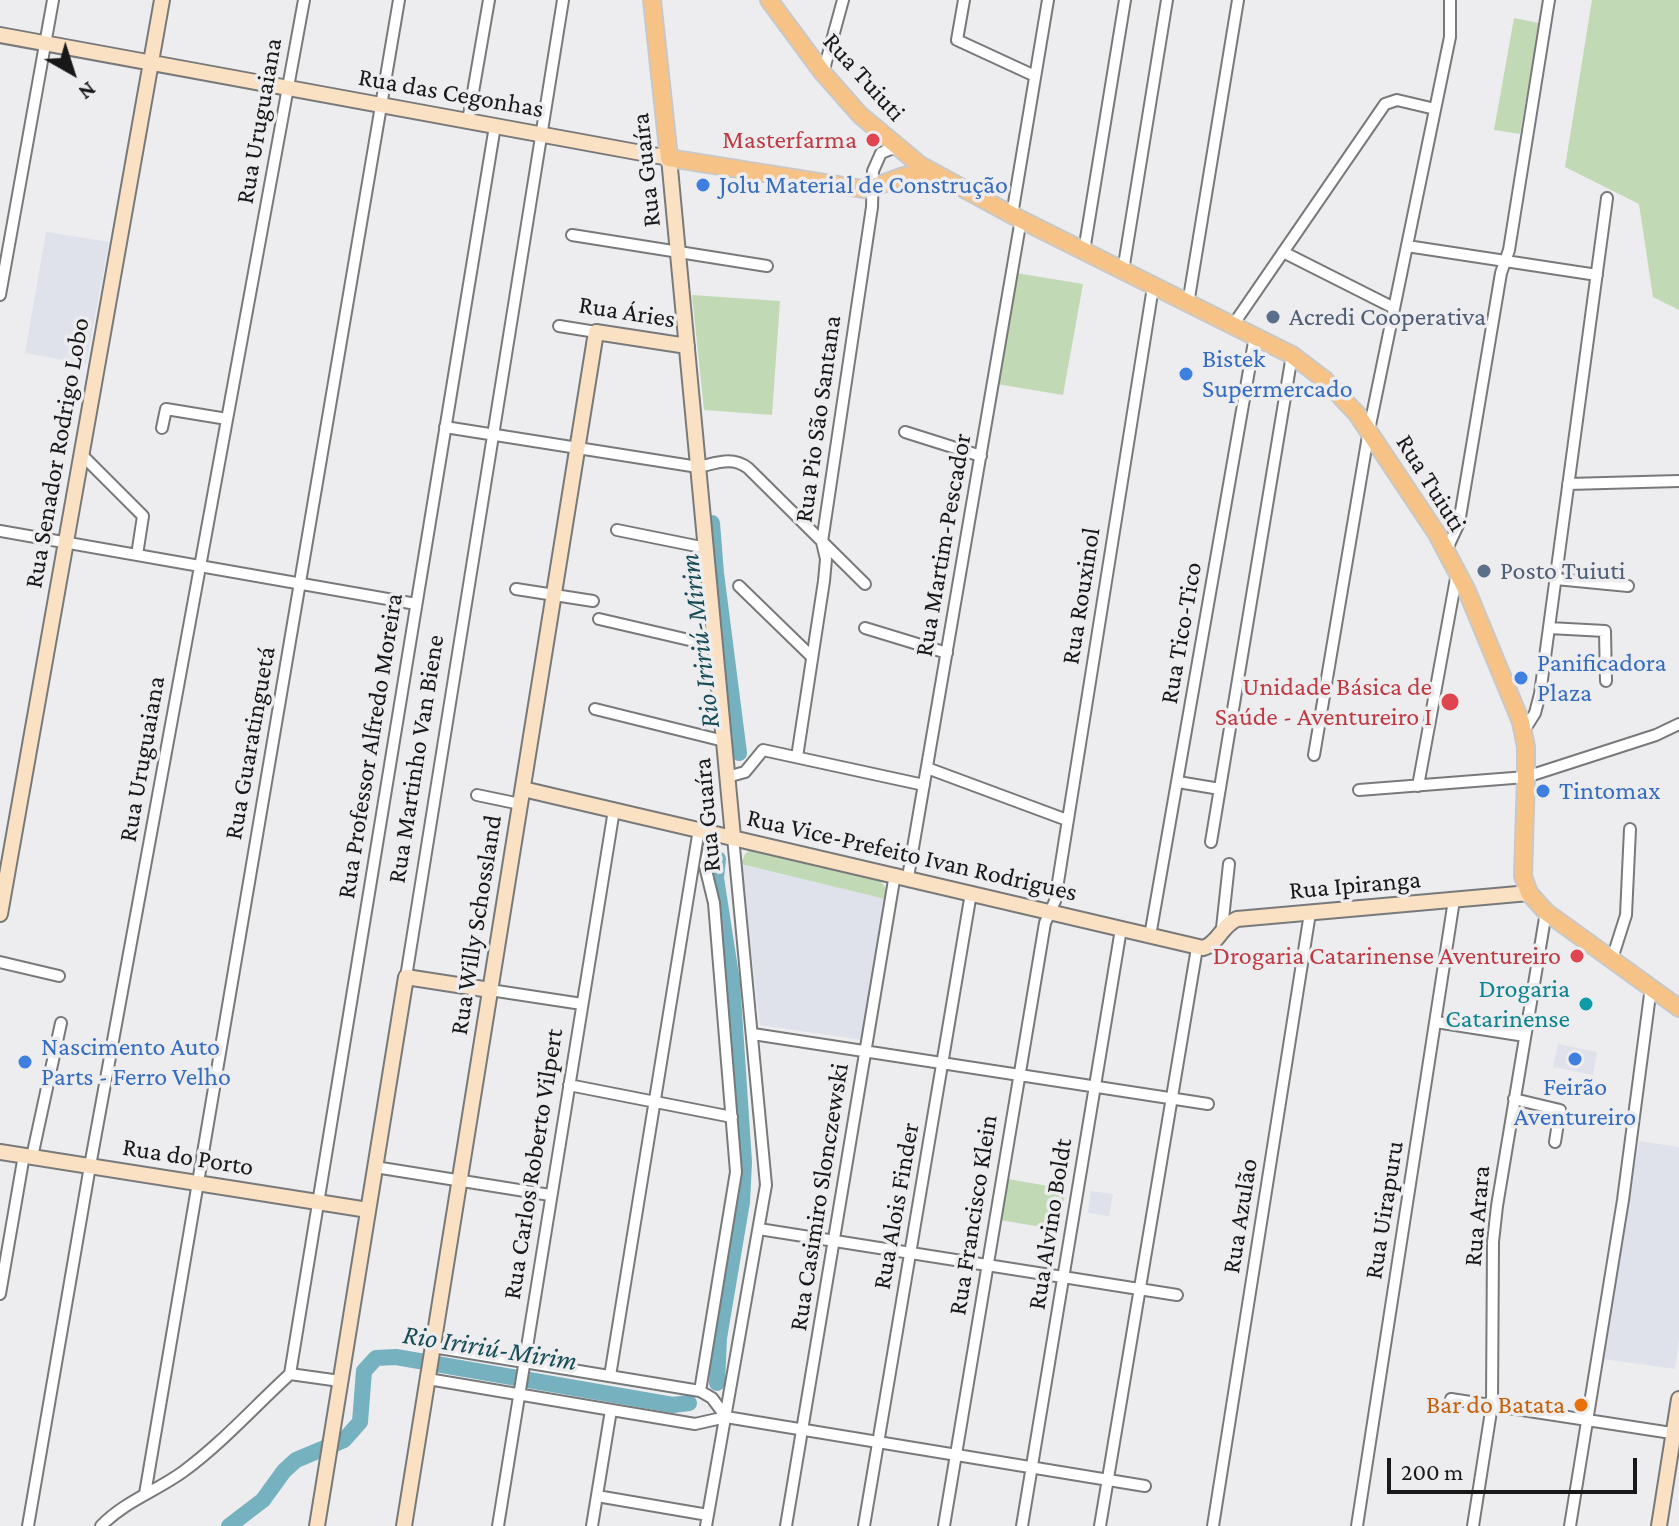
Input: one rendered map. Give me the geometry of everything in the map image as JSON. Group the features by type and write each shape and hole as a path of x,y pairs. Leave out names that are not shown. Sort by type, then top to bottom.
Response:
{"main road":[{"name":"Rua Guaíra","path":"652,0 669,158"},
{"name":"Rua Tuiuti","path":"769,0 823,73 860,115 896,147 934,174 1292,355 1335,389 1369,430 1446,551 1513,700 1523,732 1526,777 1523,864 1529,893"},
{"path":"892,179 900,163 896,147"},
{"name":"Rua das Cegonhas","path":"669,158 854,188 872,188 892,179"},
{"path":"892,179 916,172 934,174"},
{"path":"1529,893 1546,912 1679,1008"},
{"path":"1654,990 1679,992"}],"street":[{"path":"0,295 53,0"},
{"name":"Rua Senador Rodrigo Lobo","path":"0,914 162,0"},
{"name":"Rua Uruguaiana","path":"28,1526 90,1166 304,0"},
{"name":"Rua Guaratinguetá","path":"145,1494 399,0"},
{"path":"468,121 489,0"},
{"name":"Rua Martinho Van Biene","path":"317,1526 563,0"},
{"path":"823,73 843,0"},
{"path":"964,0 957,40 1035,76"},
{"name":"Rua Martim-Pescador","path":"902,876 924,785 981,456 1048,0"},
{"path":"1084,251 1125,0"},
{"path":"1123,271 1167,0"},
{"path":"1188,304 1238,0"},
{"path":"1314,755 1369,430 1451,26 1450,0"},
{"path":"1446,551 1459,523 1504,261 1509,250 1549,0"},
{"name":"Rua das Cegonhas","path":"0,35 669,158"},
{"path":"1233,325 1385,104 1397,100 1435,109"},
{"name":"Rua Professor Alfredo Moreira","path":"290,1374 495,126"},
{"name":"Rua Pio São Santana","path":"797,757 825,569 822,542 872,207 872,188 877,158 885,150 896,147"},
{"name":"Rua Guaíra","path":"669,158 766,1171 759,1229 707,1520"},
{"path":"1523,732 1538,703 1607,198"},
{"path":"572,235 767,266"},
{"path":"1407,246 1597,275"},
{"path":"1283,252 1394,308"},
{"name":"Rua Rouxinol","path":"1049,912 1055,901 1153,287"},
{"name":"Rua Áries","path":"559,326 687,346"},
{"name":"Rua Willy Schossland","path":"404,1526 596,332"},
{"name":"Rua Tico-Tico","path":"1150,936 1255,336"},
{"path":"1211,842 1292,355"},
{"path":"162,428 166,409 227,419"},
{"path":"445,427 698,467 729,460 742,463 865,584"},
{"path":"905,432 981,456"},
{"path":"82,455 143,516 137,555"},
{"path":"1568,484 1679,481"},
{"path":"617,530 706,548"},
{"path":"0,531 416,604"},
{"path":"1418,786 1457,571"},
{"path":"1556,579 1628,586"},
{"path":"739,586 812,657"},
{"path":"516,589 593,601"},
{"path":"599,619 715,646"},
{"path":"865,628 947,653"},
{"path":"1549,628 1605,631 1606,681"},
{"path":"595,709 724,741"},
{"path":"1359,790 1526,777 1656,735 1679,724"},
{"path":"727,777 745,772 763,750 924,785"},
{"path":"927,768 1067,820"},
{"path":"1178,782 1220,789"},
{"path":"477,795 521,796"},
{"name":"Rua Vice-Prefeito Ivan Rodrigues","path":"521,796 614,810 1197,948"},
{"name":"Rua Carlos Roberto Vilpert","path":"498,1526 614,810"},
{"path":"1612,959 1626,915 1630,829"},
{"path":"610,1376 655,1102 706,831"},
{"path":"700,1391 736,1172 714,903 705,873 706,831"},
{"path":"1222,928 1229,864"},
{"name":"Rua Casimiro Slonczewski","path":"786,1526 865,1051 902,876"},
{"name":"Rua Alois Finder","path":"864,1526 971,893"},
{"name":"Rua Ipiranga","path":"1197,948 1213,945 1222,928 1237,919 1529,893"},
{"name":"Rua Uirapuru","path":"1357,1526 1454,900"},
{"name":"Rua Francisco Klein","path":"944,1526 1049,912"},
{"name":"Rua Arara","path":"1473,1526 1492,1405 1495,1225 1546,912"},
{"name":"Rua Azulão","path":"1213,1526 1310,913"},
{"name":"Rua Alvino Boldt","path":"1022,1526 1121,929"},
{"path":"1100,1526 1197,948"},
{"path":"0,962 59,976"},
{"path":"406,977 582,1004"},
{"path":"1570,1526 1654,990"},
{"path":"1436,1022 1525,1036"},
{"path":"0,1294 28,1156 61,1023"},
{"path":"753,1034 1208,1104"},
{"path":"569,1085 732,1117"},
{"path":"1514,1099 1560,1110 1555,1142"},
{"name":"Rua do Porto","path":"0,1152 368,1210"},
{"path":"375,1167 550,1195"},
{"path":"759,1229 1177,1295"},
{"path":"431,1363 522,1367 610,1376 700,1391 712,1398 726,1417"},
{"path":"431,1363 518,1391 611,1410 695,1424 726,1417 1145,1486"},
{"path":"101,1526 124,1506 195,1463 290,1374 340,1381"},
{"path":"1451,1399 1676,1434"},
{"path":"1659,1526 1676,1434 1679,1399"},
{"path":"592,1526 611,1410"},
{"path":"597,1496 707,1520"}],"shaded area":[{"path":"46,232 109,242 86,364 25,353"},
{"path":"741,864 885,899 862,1040 760,1025"},
{"name":"Feirão Aventureiro","path":"1558,1044 1597,1052 1593,1075 1553,1067"},
{"path":"1639,1141 1679,1147 1679,1339 1675,1369 1603,1359"},
{"path":"1091,1191 1113,1194 1109,1216 1088,1213"}],"green space":[{"path":"1592,0 1679,0 1679,310 1653,297 1639,204 1565,167"},
{"path":"1514,18 1539,23 1520,134 1494,130"},
{"path":"1016,273 1083,284 1063,395 997,384"},
{"path":"692,295 780,301 772,415 704,410"},
{"path":"751,848 879,880 886,889 885,899 741,864"},
{"path":"1008,1179 1066,1189 1059,1230 1000,1220"}],"waterway":[{"name":"Rio Iririú-Mirim","path":"712,523 739,753"},
{"name":"Rio Iririú-Mirim","path":"717,1383 719,1338 742,1202 744,1162 732,982 716,878 718,859"},
{"name":"Rio Iririú-Mirim","path":"229,1526 263,1500 296,1460 344,1440 360,1422 364,1371 376,1358 396,1357 673,1405 689,1403"}],"place":[{"name":"Masterfarma","path":"873,140"},
{"name":"Jolu Material de Construção","path":"703,185"},
{"name":"Acredi Cooperativa","path":"1273,317"},
{"name":"Bistek Supermercado","path":"1186,374"},
{"name":"Posto Tuiuti","path":"1484,571"},
{"name":"Panificadora Plaza","path":"1521,678"},
{"name":"Unidade Básica de Saúde - Aventureiro I","path":"1450,702"},
{"name":"Tintomax","path":"1543,791"},
{"name":"Drogaria Catarinense Aventureiro","path":"1577,956"},
{"name":"Drogaria Catarinense","path":"1586,1004"},
{"name":"Feirão Aventureiro","path":"1575,1059"},
{"name":"Nascimento Auto Parts - Ferro Velho","path":"25,1062"},
{"name":"Bar do Batata","path":"1581,1405"}]}
